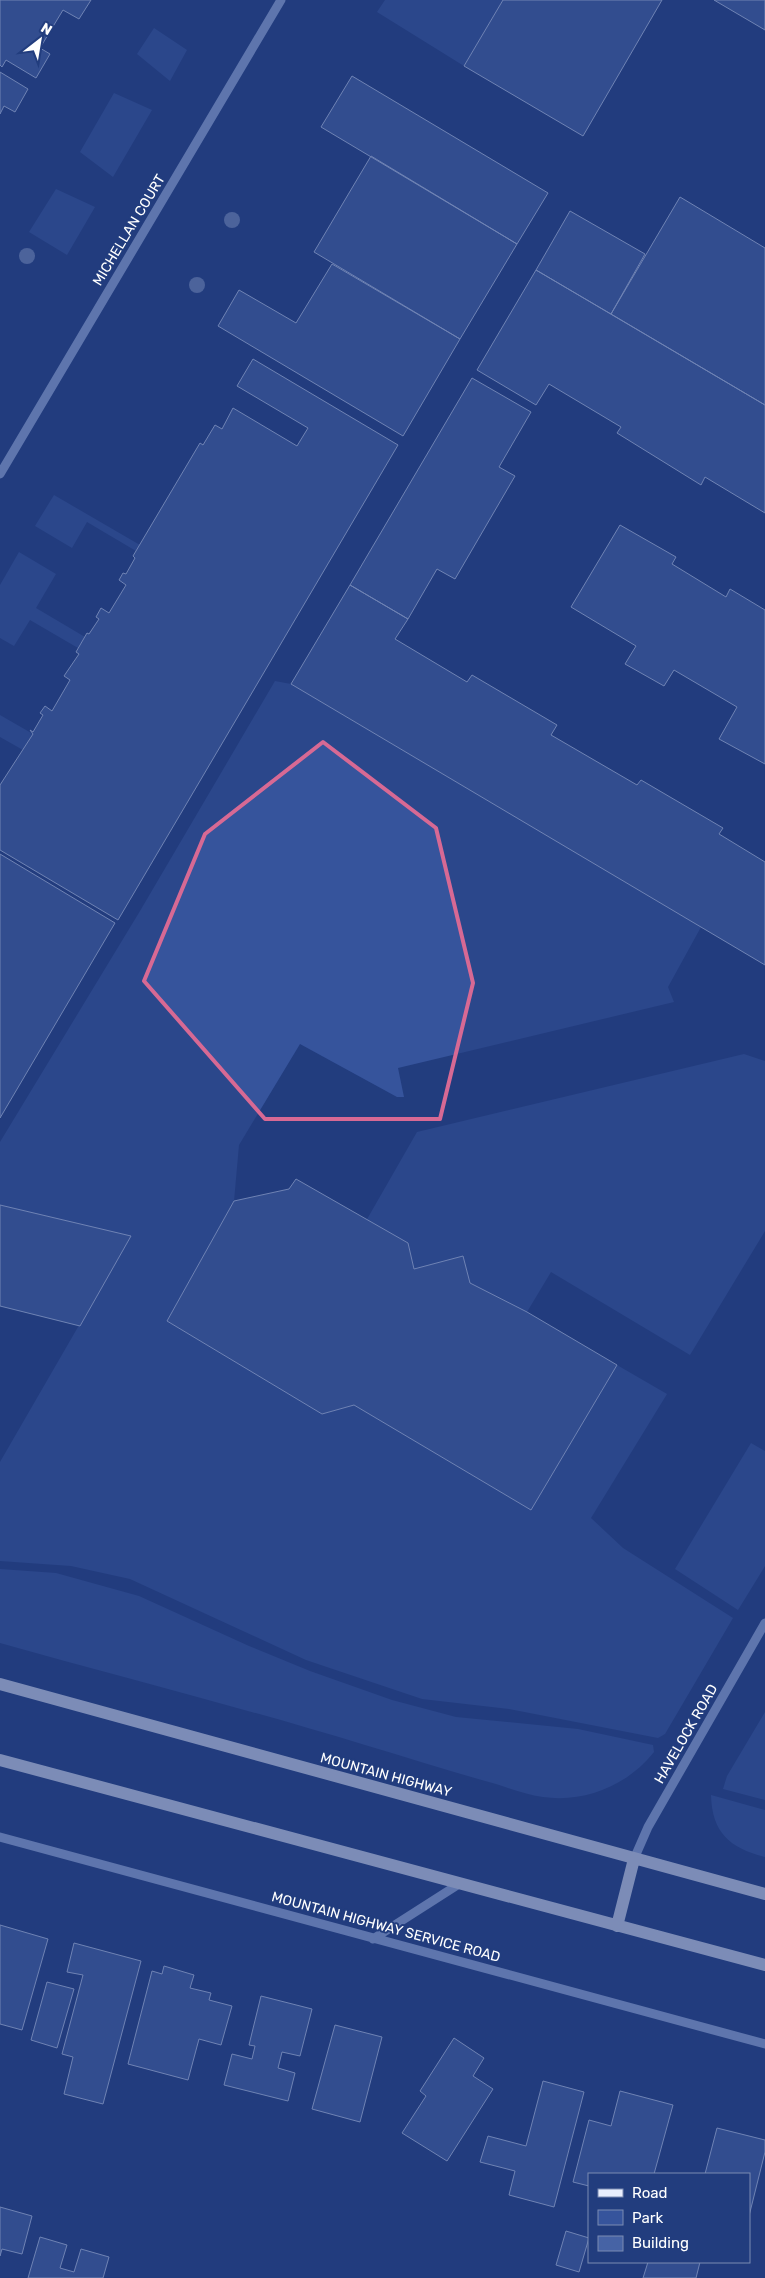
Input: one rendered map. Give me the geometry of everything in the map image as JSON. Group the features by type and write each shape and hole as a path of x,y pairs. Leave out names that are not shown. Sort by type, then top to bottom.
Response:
{"main road":[{"name":"MOUNTAIN HIGHWAY","path":"0,1684 765,1894"},
{"path":"0,1760 765,1965"},
{"path":"618,1926 634,1859"}],"street":[{"name":"MICHELLAN COURT","path":"0,474 281,0"},
{"name":"HAVELOCK ROAD","path":"634,1859 648,1827 765,1623"},
{"name":"MOUNTAIN HIGHWAY SERVICE ROAD","path":"0,1837 765,2044"},
{"path":"373,1939 459,1884"}],"highlighted area":[{"path":"323,742 436,828 473,983 440,1119 265,1119 144,981 205,834"}],"green space":[{"path":"385,0 503,0 464,66 377,12"},
{"path":"154,28 187,50 170,81 137,54"},
{"path":"114,93 152,110 113,177 80,152"},
{"path":"56,189 95,207 67,255 29,232"},
{"path":"54,495 140,545 136,551 87,522 72,548 35,526"},
{"path":"19,552 56,574 36,608 85,637 78,648 30,620 14,646 0,638 0,585"},
{"path":"275,681 291,684 701,927 668,987 674,1002 398,1068 404,1097 397,1097 300,1044 239,1145 234,1201 167,1321 322,1414 354,1405 531,1510 617,1365 667,1394 591,1518 623,1548 733,1618 665,1734 658,1738 509,1709 422,1699 306,1660 130,1579 71,1566 0,1561 0,1462 130,1237 0,1205 0,1142 140,911"},
{"path":"0,715 33,734 23,750 0,737"},
{"path":"744,1054 765,1061 765,1231 690,1355 551,1272 527,1312 470,1283 414,1269 408,1243 366,1221 417,1132"},
{"path":"751,1443 765,1451 765,1566 738,1610 675,1569"},
{"path":"0,1569 56,1573 139,1596 249,1646 310,1671 392,1700 456,1717 578,1729 653,1745 654,1752 632,1774 619,1782 590,1794 559,1798 525,1793 320,1731 0,1643"},
{"path":"765,1712 765,1800 723,1789 727,1776"},
{"path":"711,1795 765,1810 765,1857 742,1849 725,1837 715,1819"}],"building":[{"path":"0,0 91,0 79,19 63,10 40,48 50,54 36,78 6,60 2,67 0,65"},
{"path":"503,0 662,0 583,136 464,66"},
{"path":"714,0 765,0 765,30"},
{"path":"0,72 28,89 15,112 4,106 0,114"},
{"path":"352,76 548,193 517,244 321,127"},
{"path":"371,156 517,244 460,339 314,252"},
{"path":"680,197 765,248 765,405 611,314"},
{"path":"570,211 645,254 611,314 536,270"},
{"path":"332,264 460,339 403,436 218,326 239,290 296,323"},
{"path":"536,270 765,405 765,513 705,477 701,485 617,433 621,427 549,384 536,405 477,370"},
{"path":"253,359 398,445 118,920 0,850 0,785 33,734 30,730 33,732 43,715 40,713 45,706 52,711 70,680 64,676 79,654 76,652 87,633 89,634 99,619 96,617 101,608 109,613 126,585 119,580 123,573 126,574 135,558 133,556 200,443 203,445 215,425 222,429 233,408 297,446 308,428 237,386"},
{"path":"472,378 531,412 499,467 515,476 455,579 437,569 408,619 350,585"},
{"path":"620,525 676,557 672,564 726,597 730,589 765,610 765,764 719,739 737,707 674,670 664,686 625,664 636,646 571,607"},
{"path":"350,585 408,619 395,639 467,682 472,675 557,725 551,735 637,785 641,780 723,828 719,834 765,862 765,965 291,684"},
{"path":"0,854 115,923 0,1118"},
{"path":"296,1179 408,1243 414,1269 463,1256 470,1283 527,1312 617,1365 531,1510 354,1405 322,1414 167,1321 234,1201 289,1189"},
{"path":"0,1205 131,1236 80,1326 0,1306"},
{"path":"0,1925 48,1939 22,2030 0,2024"},
{"path":"74,1943 141,1961 103,2104 64,2094 73,2057 62,2054 83,1975 67,1972"},
{"path":"164,1966 194,1975 190,1988 211,1993 209,2000 232,2006 221,2045 199,2039 188,2080 128,2064 152,1971 162,1974"},
{"path":"47,1982 74,1989 57,2048 31,2040"},
{"path":"261,1996 312,2009 300,2056 282,2052 278,2068 295,2073 288,2101 224,2085 232,2054 252,2059 255,2046 249,2045"},
{"path":"335,2025 382,2037 360,2122 312,2109"},
{"path":"454,2038 484,2058 473,2076 493,2089 447,2161 402,2133 426,2096 420,2091"},
{"path":"543,2081 584,2092 554,2207 509,2195 515,2171 480,2162 488,2136 526,2146"},
{"path":"620,2091 673,2105 654,2173 588,2173 588,2186 573,2182 589,2120 611,2126"},
{"path":"717,2128 765,2140 765,2152 750,2212 750,2173 705,2173"},
{"path":"0,2207 32,2216 22,2254 2,2249 0,2256"},
{"path":"566,2231 588,2238 579,2272 556,2265"},
{"path":"40,2237 67,2245 60,2268 74,2272 81,2249 109,2257 103,2278 28,2278"},
{"path":"648,2263 700,2263 696,2278 643,2278"}]}
